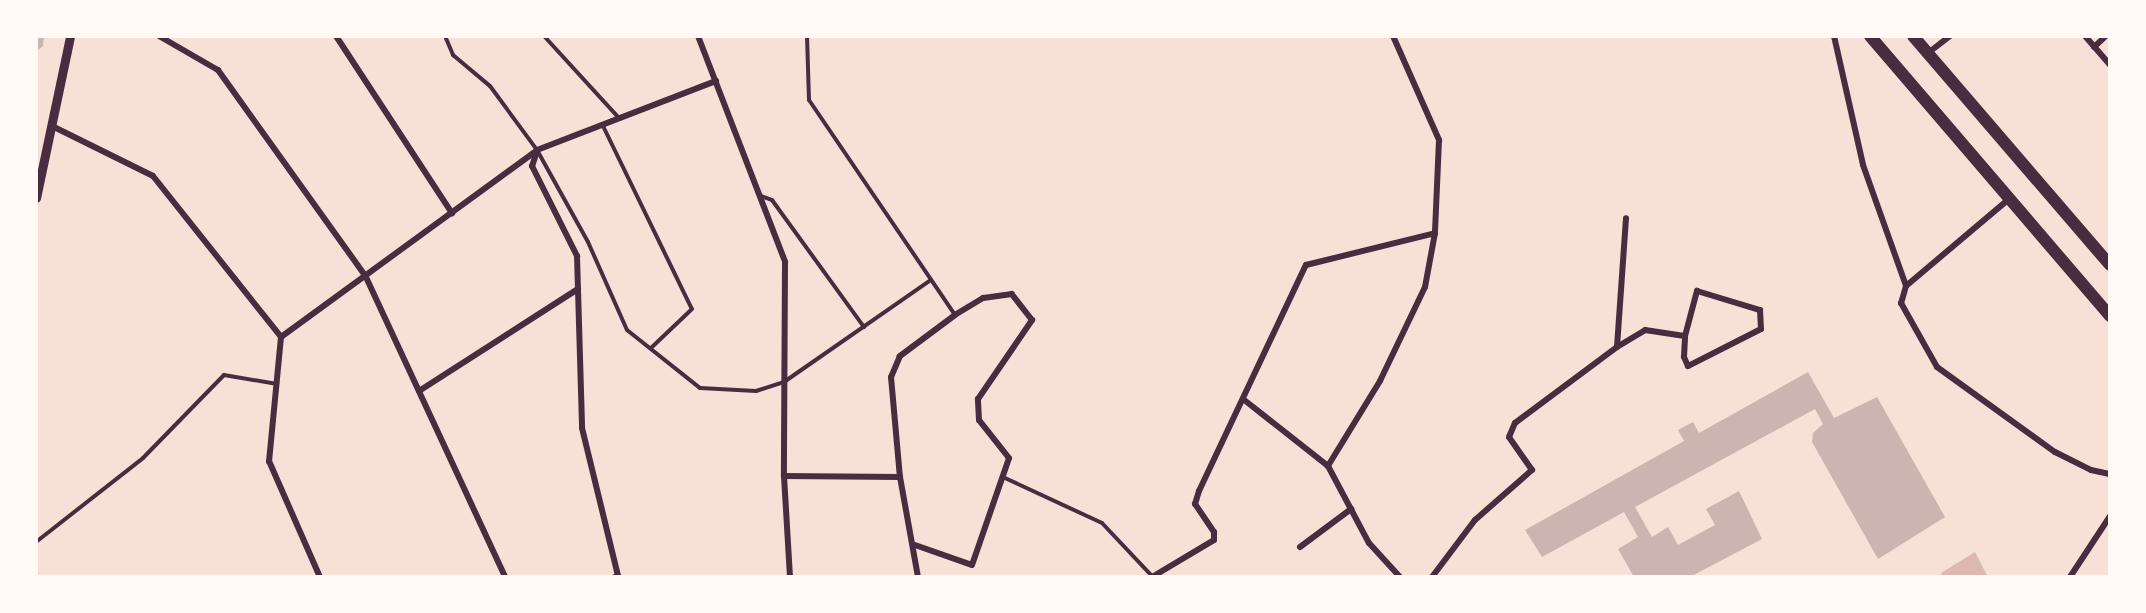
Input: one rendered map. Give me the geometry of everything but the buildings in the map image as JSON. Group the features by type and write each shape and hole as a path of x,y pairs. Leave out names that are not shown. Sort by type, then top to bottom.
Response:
{"main road":[{"path":"1870,36 2110,316"},
{"path":"1914,36 2110,265"}],"street":[{"path":"36,198 54,127 70,36"},
{"path":"159,36 218,70 365,275 505,577"},
{"path":"336,36 452,213"},
{"path":"698,36 785,262 784,476 790,577"},
{"path":"1329,466 1380,381 1425,287 1435,233 1439,140 1393,36"},
{"path":"1834,36 1863,165 1906,286"},
{"path":"1928,53 1950,36"},
{"path":"2085,36 2110,65"},
{"path":"2094,47 2106,36"},
{"path":"281,337 537,150 716,81"},
{"path":"54,127 153,176 281,337 269,461 320,577"},
{"path":"537,150 532,166 577,256 582,428 618,577"},
{"path":"2009,200 1906,286 1901,303 1937,367 2055,452 2091,470 2110,474"},
{"path":"1617,347 1626,218"},
{"path":"1152,576 1214,540 1214,532 1195,504 1306,265 1435,233"},
{"path":"419,391 578,289"},
{"path":"1697,291 1760,310 1761,329 1688,366 1684,357 1684,336 1697,291"},
{"path":"915,544 972,566 1005,478 1009,458 980,420 978,399 1032,320 1012,294 983,298 955,315 900,356 891,377 900,477 915,544 918,577"},
{"path":"1432,577 1475,520 1533,470 1509,437 1515,423 1617,347 1646,330 1684,336"},
{"path":"1242,399 1329,466 1369,543 1400,577"},
{"path":"784,476 900,477"},
{"path":"1300,547 1351,509"},
{"path":"2070,577 2110,516"}],"lane":[{"path":"445,36 453,55 490,86 537,150 588,242 627,330 700,388 756,391 784,382 931,280"},
{"path":"544,36 620,118"},
{"path":"807,36 809,100 955,315"},
{"path":"603,126 692,309 651,348"},
{"path":"757,194 772,200 864,327"},
{"path":"36,542 143,458 224,375 277,384"},
{"path":"1005,478 1102,523 1152,576"}],"shaded area":[{"path":"1975,552 1988,577 1943,577 1941,573"}]}
